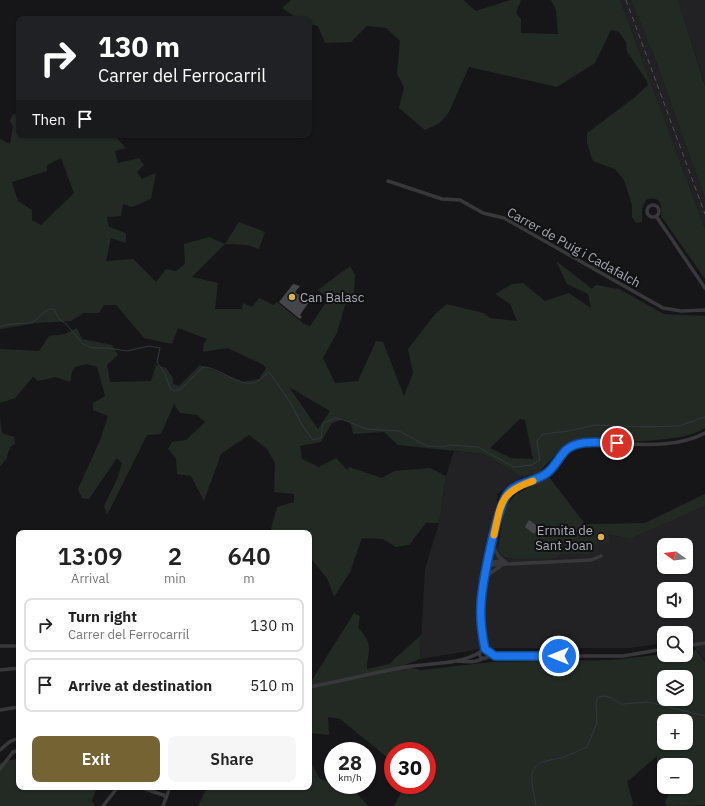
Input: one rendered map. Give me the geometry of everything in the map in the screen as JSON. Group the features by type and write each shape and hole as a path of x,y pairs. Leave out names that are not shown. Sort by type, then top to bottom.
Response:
{"street":[{"name":"Carrer de Puig i Cadafalch","path":"388,181 442,199 460,200 483,213 504,218 663,308 681,311 705,310"},
{"path":"656,216 705,288"},
{"path":"485,658 481,606 485,578 498,513 505,497 509,492 546,474 567,450 573,446 586,443 674,443 690,440 705,433"},
{"path":"492,545 499,557 505,563"},
{"path":"488,563 591,560 602,556"},
{"path":"485,578 505,563"},
{"path":"693,645 705,643"},
{"path":"0,646 16,646"},
{"path":"455,661 467,662 495,656 623,656 657,650"},
{"path":"484,651 495,656"},
{"path":"484,651 481,656 485,658"},
{"path":"312,686 406,667 455,661 475,656 484,651"},
{"path":"0,670 16,668"},
{"path":"0,710 16,707"},
{"path":"0,750 9,742 16,739"},
{"path":"0,769 13,752 16,751"},
{"path":"103,806 116,790"},
{"path":"149,790 166,796"},
{"path":"163,806 169,790"}],"shaded area":[{"path":"291,0 463,0 476,11 510,0 521,0 516,13 521,19 521,33 558,34 556,10 551,0 620,0 705,229 705,279 661,216 661,204 654,199 646,200 642,208 642,222 636,223 632,217 632,205 624,180 615,169 593,161 587,143 587,133 635,97 648,85 647,81 627,52 626,42 619,32 611,30 595,63 557,87 469,67 449,112 440,123 425,130 399,108 404,87 397,74 400,41 386,28 367,26 351,42 325,43 318,26 312,25 312,16 294,16 282,8"},
{"path":"620,0 631,0 656,61 705,199 705,229"},
{"path":"631,0 678,0 705,86 705,199 656,61"},
{"path":"678,0 705,0 705,85"},
{"path":"13,114 16,114 16,138 117,138 126,148 115,151 118,163 139,158 144,165 137,172 142,179 156,173 151,199 132,207 123,204 121,216 107,217 109,227 126,233 126,243 111,238 106,261 133,259 156,282 166,269 176,271 185,264 184,244 209,237 225,244 192,277 218,283 215,309 242,309 243,303 252,307 259,298 274,305 277,302 304,324 310,326 329,298 318,290 350,266 355,275 354,293 346,302 337,333 323,358 335,383 358,381 376,341 383,342 404,396 413,373 408,349 436,313 447,304 483,313 490,318 517,321 510,304 495,294 512,284 523,283 545,301 569,293 591,308 588,294 567,284 556,261 592,289 596,285 619,289 664,314 705,316 705,428 693,433 661,440 572,442 562,448 538,473 522,477 484,454 398,445 384,432 353,434 351,424 344,419 332,423 321,442 300,446 302,459 319,467 336,458 347,470 349,467 382,478 394,471 430,468 446,476 439,523 426,523 409,545 396,547 383,539 362,538 350,572 334,597 327,578 312,560 312,530 271,530 277,507 294,502 294,494 274,492 275,463 267,449 249,435 221,454 204,501 191,476 177,474 176,458 168,449 172,442 186,440 205,422 197,415 180,413 174,404 161,434 147,435 107,515 104,506 118,477 122,463 117,458 89,499 82,498 78,489 101,438 108,416 93,410 93,403 105,396 97,367 87,364 75,367 72,372 70,382 56,377 38,381 33,377 15,398 0,403 0,349 39,351 49,336 65,334 77,328 82,339 112,345 118,355 107,365 110,382 151,381 156,365 166,368 173,378 173,384 179,386 200,365 243,382 259,379 266,368 264,365 227,348 203,352 204,343 207,339 178,328 172,344 144,338 116,305 104,305 99,313 84,313 71,321 37,323 0,329 0,139 10,144 13,126 10,121","holes":["61,158 74,193 41,225 32,220 32,210 18,201 12,182 47,171 47,165","289,387 330,411 318,429","520,419 525,420 533,459 511,458 490,448"]},
{"path":"239,222 265,232 259,249 248,245 225,244"},
{"path":"0,419 2,433 14,437 15,444 10,447 6,460 0,466"},
{"path":"454,451 484,454 522,477 497,494 498,549 558,554 590,554 595,544 608,534 630,539 705,506 705,661 693,645 693,626 657,626 657,644 630,648 487,648 420,659 425,569 439,523 446,476"},
{"path":"549,477 585,524 645,523 705,494 705,506 630,539 608,534 609,543 595,544 590,554 558,554 556,558 514,559 503,556 498,549 504,509 516,494"},
{"path":"354,613 360,616 358,627 363,633 369,647 367,669 389,664 421,635 420,659 402,666 421,670 492,662 612,660 657,655 657,662 693,662 693,650 696,650 705,662 705,805 667,806 665,803 668,794 693,794 693,758 657,758 657,756 627,782 633,803 632,806 394,806 400,794 436,794 436,742 384,742 384,755 376,748 376,742 368,742 340,719 328,717 329,735 312,733 312,680"},
{"path":"16,759 16,790 96,790 92,801 95,806 0,806 0,763"},
{"path":"312,764 320,779 324,780 324,794 357,794 368,806 198,806 206,790 312,790"}],"building":[{"name":"Can Balasc","path":"293,284 300,286 295,292 309,302 300,315 302,317 300,319 279,302"},
{"path":"529,520 547,533 543,538 535,532 534,534 525,527"}],"waterway":[{"path":"0,327 32,322 38,319 47,310 54,309 59,319 66,324 83,344 92,348 108,348 127,351 149,346 160,348 157,362 165,374 170,388 174,391 181,389 203,367 216,370 244,383 256,382 269,372 290,402 302,425 313,440 321,438 323,423 336,418 366,429 399,431 427,446 443,447 449,445 478,447 514,467 532,465 540,460 537,441 543,434 569,431 595,425 647,427 679,426 705,417"},
{"path":"536,806 532,783 533,770 540,763 564,757 587,747 597,723 596,704 598,697 605,696 622,704 648,702 705,716"}],"railway":[{"path":"626,0 705,214"}],"slow traffic":[{"path":"494,535 498,513 505,497 516,487 533,481"}],"place":[{"name":"Can Balasc","path":"292,297"},
{"name":"Ermita de Sant Joan","path":"601,537"}],"route":[{"path":"559,656 495,656 485,649 482,634 482,592 498,513 505,497 509,492 516,487 540,478 546,474 567,450 573,446 586,443 617,443"}]}
